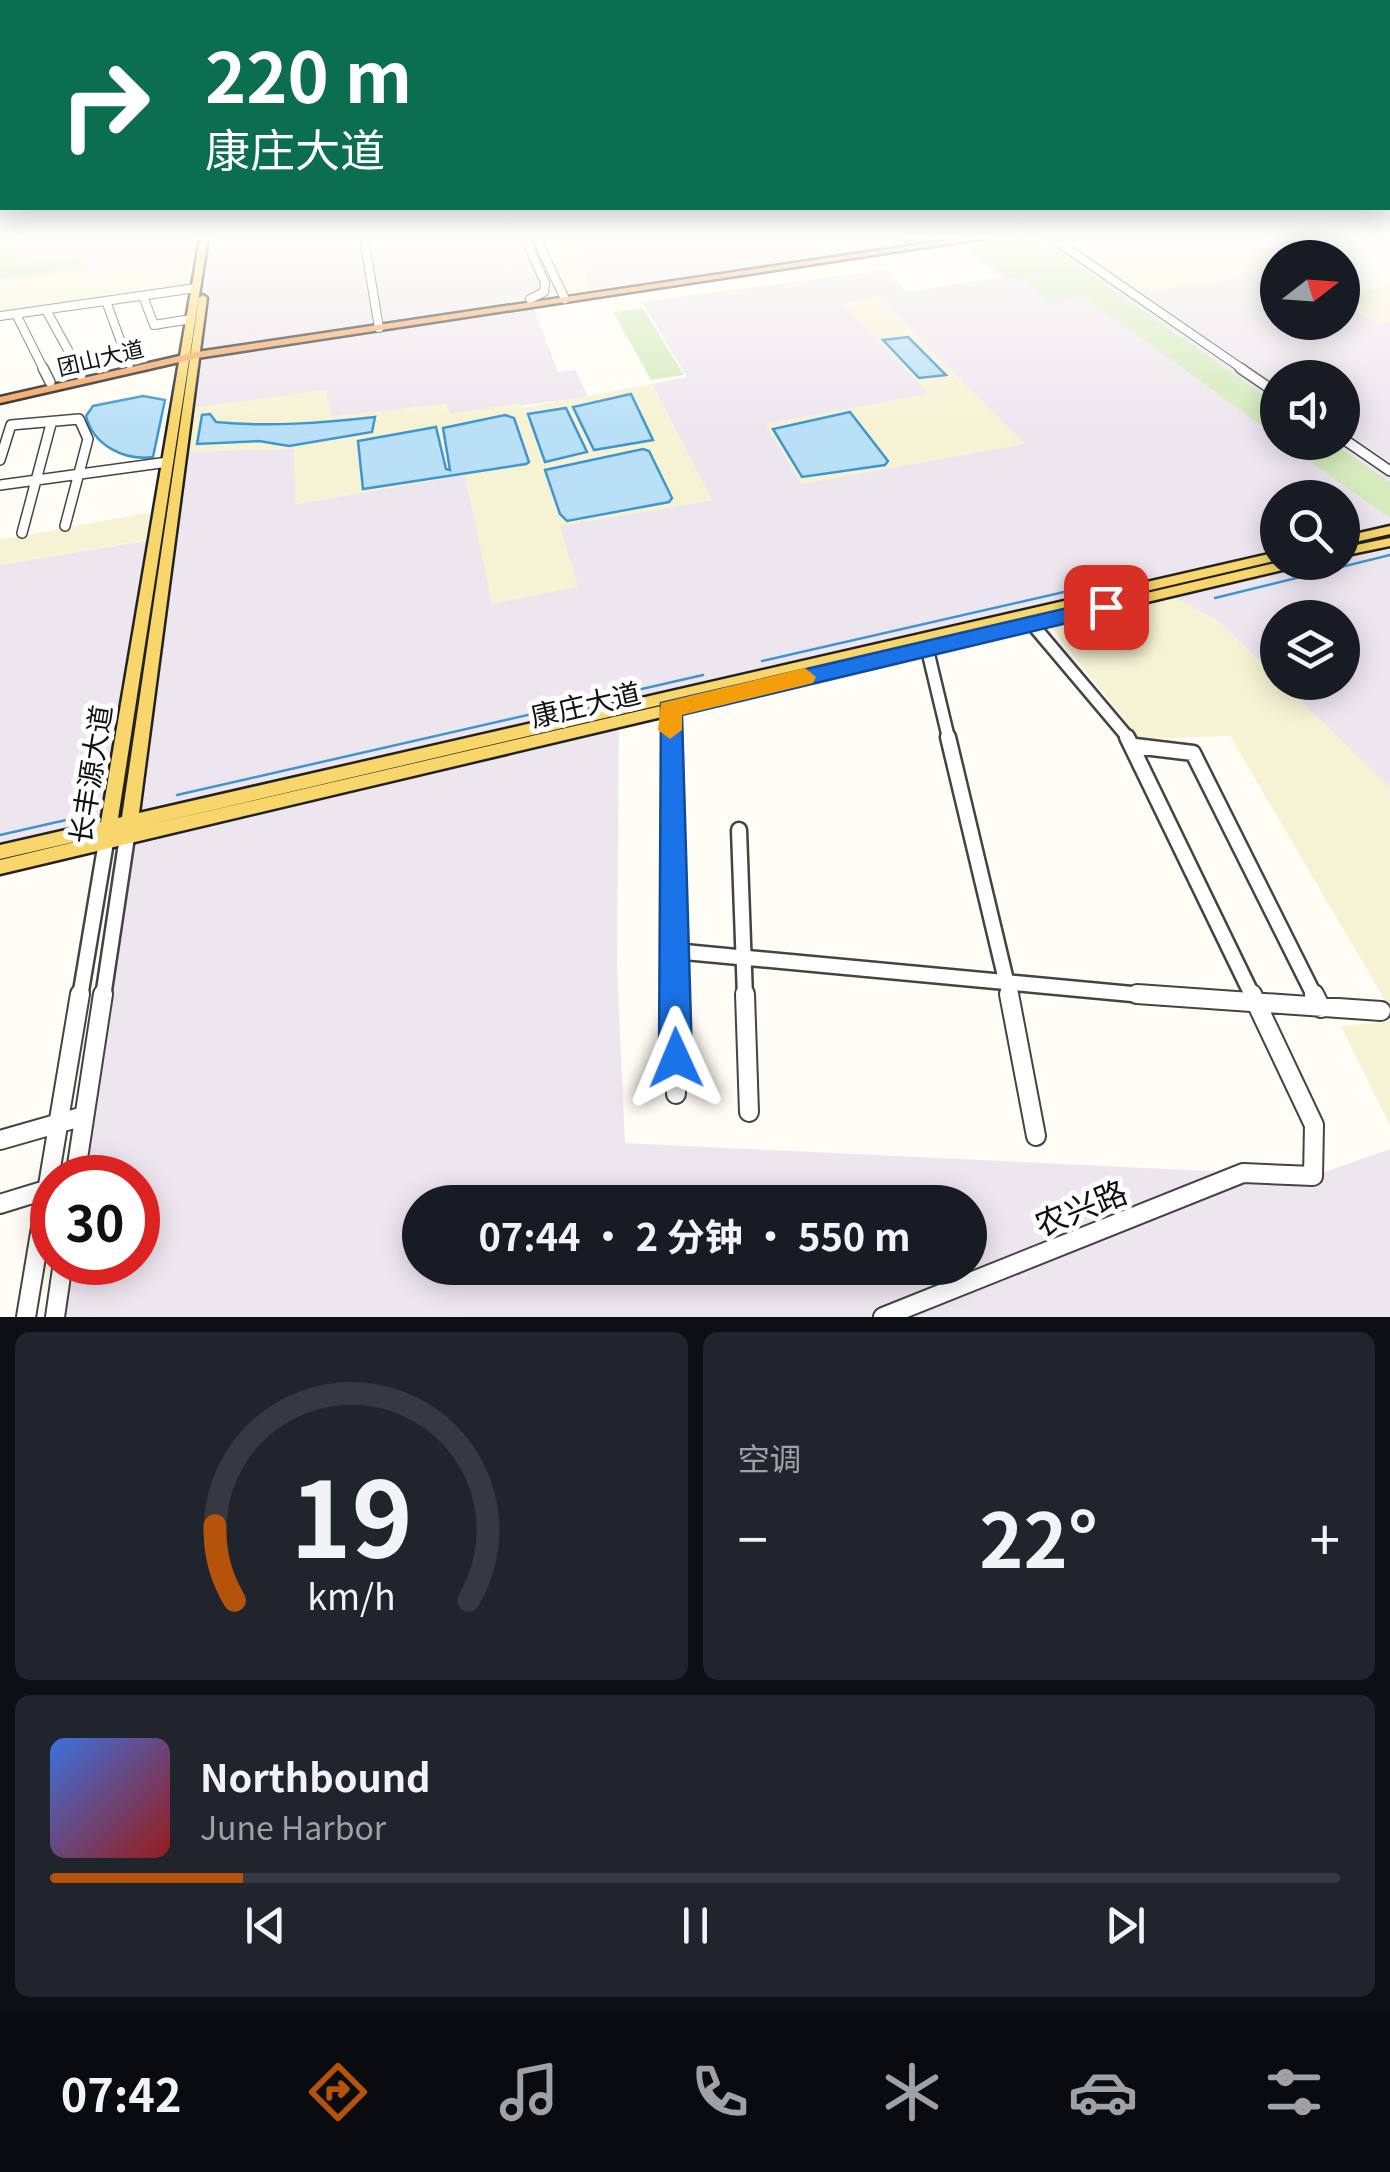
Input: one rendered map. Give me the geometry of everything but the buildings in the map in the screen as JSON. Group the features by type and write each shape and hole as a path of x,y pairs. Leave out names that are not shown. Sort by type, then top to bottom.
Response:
{"highway":[{"name":"团山大道","path":"378,325 527,299"},
{"name":"团山大道","path":"0,397 129,364 542,299"},
{"name":"团山大道","path":"0,397 191,354"}],"main road":[{"name":"长丰源大道","path":"128,829 191,354 194,299"},
{"name":"长丰源大道","path":"108,834 168,462 201,299"},
{"path":"1360,537 1390,530"},
{"path":"1360,548 1390,542"},
{"name":"康庄大道","path":"0,867 128,829 1028,619 1260,561"},
{"name":"康庄大道","path":"128,829 670,709 927,648 1028,619 1260,570"},
{"name":"康庄大道","path":"0,852 108,834"}],"street":[{"path":"0,316 117,299"},
{"path":"144,299 154,325 191,318"},
{"path":"374,299 378,325"},
{"path":"1141,299 1260,382"},
{"path":"106,301 129,364"},
{"path":"46,310 81,375"},
{"path":"16,314 50,382"},
{"path":"0,460 11,425 79,419 88,438 65,526"},
{"path":"22,533 51,424"},
{"path":"1360,450 1390,471"},
{"path":"0,485 168,462"},
{"path":"1028,619 1135,746 1256,1004"},
{"path":"927,648 1007,982 1036,1136"},
{"path":"670,709 676,1094"},
{"path":"1135,746 1193,752 1321,1008"},
{"name":"长丰源大道","path":"78,1155 128,829"},
{"path":"739,830 749,1112"},
{"name":"长丰源大道","path":"55,1155 108,834"},
{"path":"674,951 1256,1004 1382,1011"},
{"name":"农兴路","path":"883,1317 1243,1172 1314,1176 1314,1125 1256,1004"},
{"path":"0,1140 84,1116"},
{"path":"0,1204 30,1195"},
{"name":"长丰源大道","path":"26,1317 32,1285"},
{"path":"55,1317 60,1285"}],"shaded area":[{"path":"0,299 100,299 0,314"},
{"path":"203,299 523,299 197,350"},
{"path":"865,299 844,304 930,394 766,424 1024,444 879,299 1260,299 1260,340 1360,340 1360,314 1377,324 1390,321 1390,530 1360,537 1360,480 1260,480 1260,560 130,822 182,451 294,449 296,504 465,475 493,604 559,526 711,500 652,384 687,377 642,302"},
{"path":"878,299 1025,444 802,484 765,424 929,394 843,303"},
{"path":"1360,299 1390,299 1390,321 1377,324 1360,314"},
{"path":"532,304 558,372 576,370 588,397 451,414 445,404 330,417 326,391 189,408 197,355"},
{"path":"652,384 712,500 560,526 578,587 492,604 465,475 295,504 294,449 182,451 189,408 326,390 331,417 445,404 451,414 519,403 522,408"},
{"path":"151,512 145,540 0,565 0,540"},
{"path":"155,539 109,827 0,852 0,565"},
{"path":"1390,542 1390,788 1299,700 1360,700 1360,600 1260,600 1260,662 1218,621 1166,593 1260,572 1260,580 1360,580 1360,548"},
{"path":"1166,593 1218,621 1260,662 1260,700 1299,700 1390,788 1390,1009 1230,736 1140,739 1046,621"},
{"path":"619,721 617,966 625,1143 1313,1176 1390,1149 1390,1317 55,1317 60,1285 160,1285 160,1155 78,1155 127,837"},
{"path":"1390,1022 1390,1126 1341,1026"}],"green space":[{"path":"1089,299 1126,299 1260,392 1260,425"},
{"path":"643,308 684,375 651,380 613,312"},
{"path":"1308,460 1357,460 1390,482 1390,518 1360,497 1360,480 1336,480"}],"water":[{"path":"908,337 946,375 919,378 883,340"},
{"path":"631,394 653,440 594,450 573,407"},
{"path":"143,396 165,400 153,457 142,458 103,443 86,416 93,406"},
{"path":"566,408 587,452 545,462 528,414"},
{"path":"850,412 888,461 885,465 802,477 773,429"},
{"path":"210,414 216,422 256,424 375,417 372,432 289,446 259,441 197,444 202,415"},
{"path":"505,415 514,418 529,462 526,464 363,489 358,441 436,427 446,469 450,470 443,428"},
{"path":"643,449 649,451 672,498 669,502 567,521 560,514 545,470"}],"waterway":[{"path":"1215,598 1390,555"},
{"path":"762,661 1112,581"},
{"path":"177,795 703,675"},
{"path":"0,835 66,820"}],"slow traffic":[{"path":"670,730 670,709 805,677"}],"route":[{"path":"676,1058 670,709 1106,607"}]}
